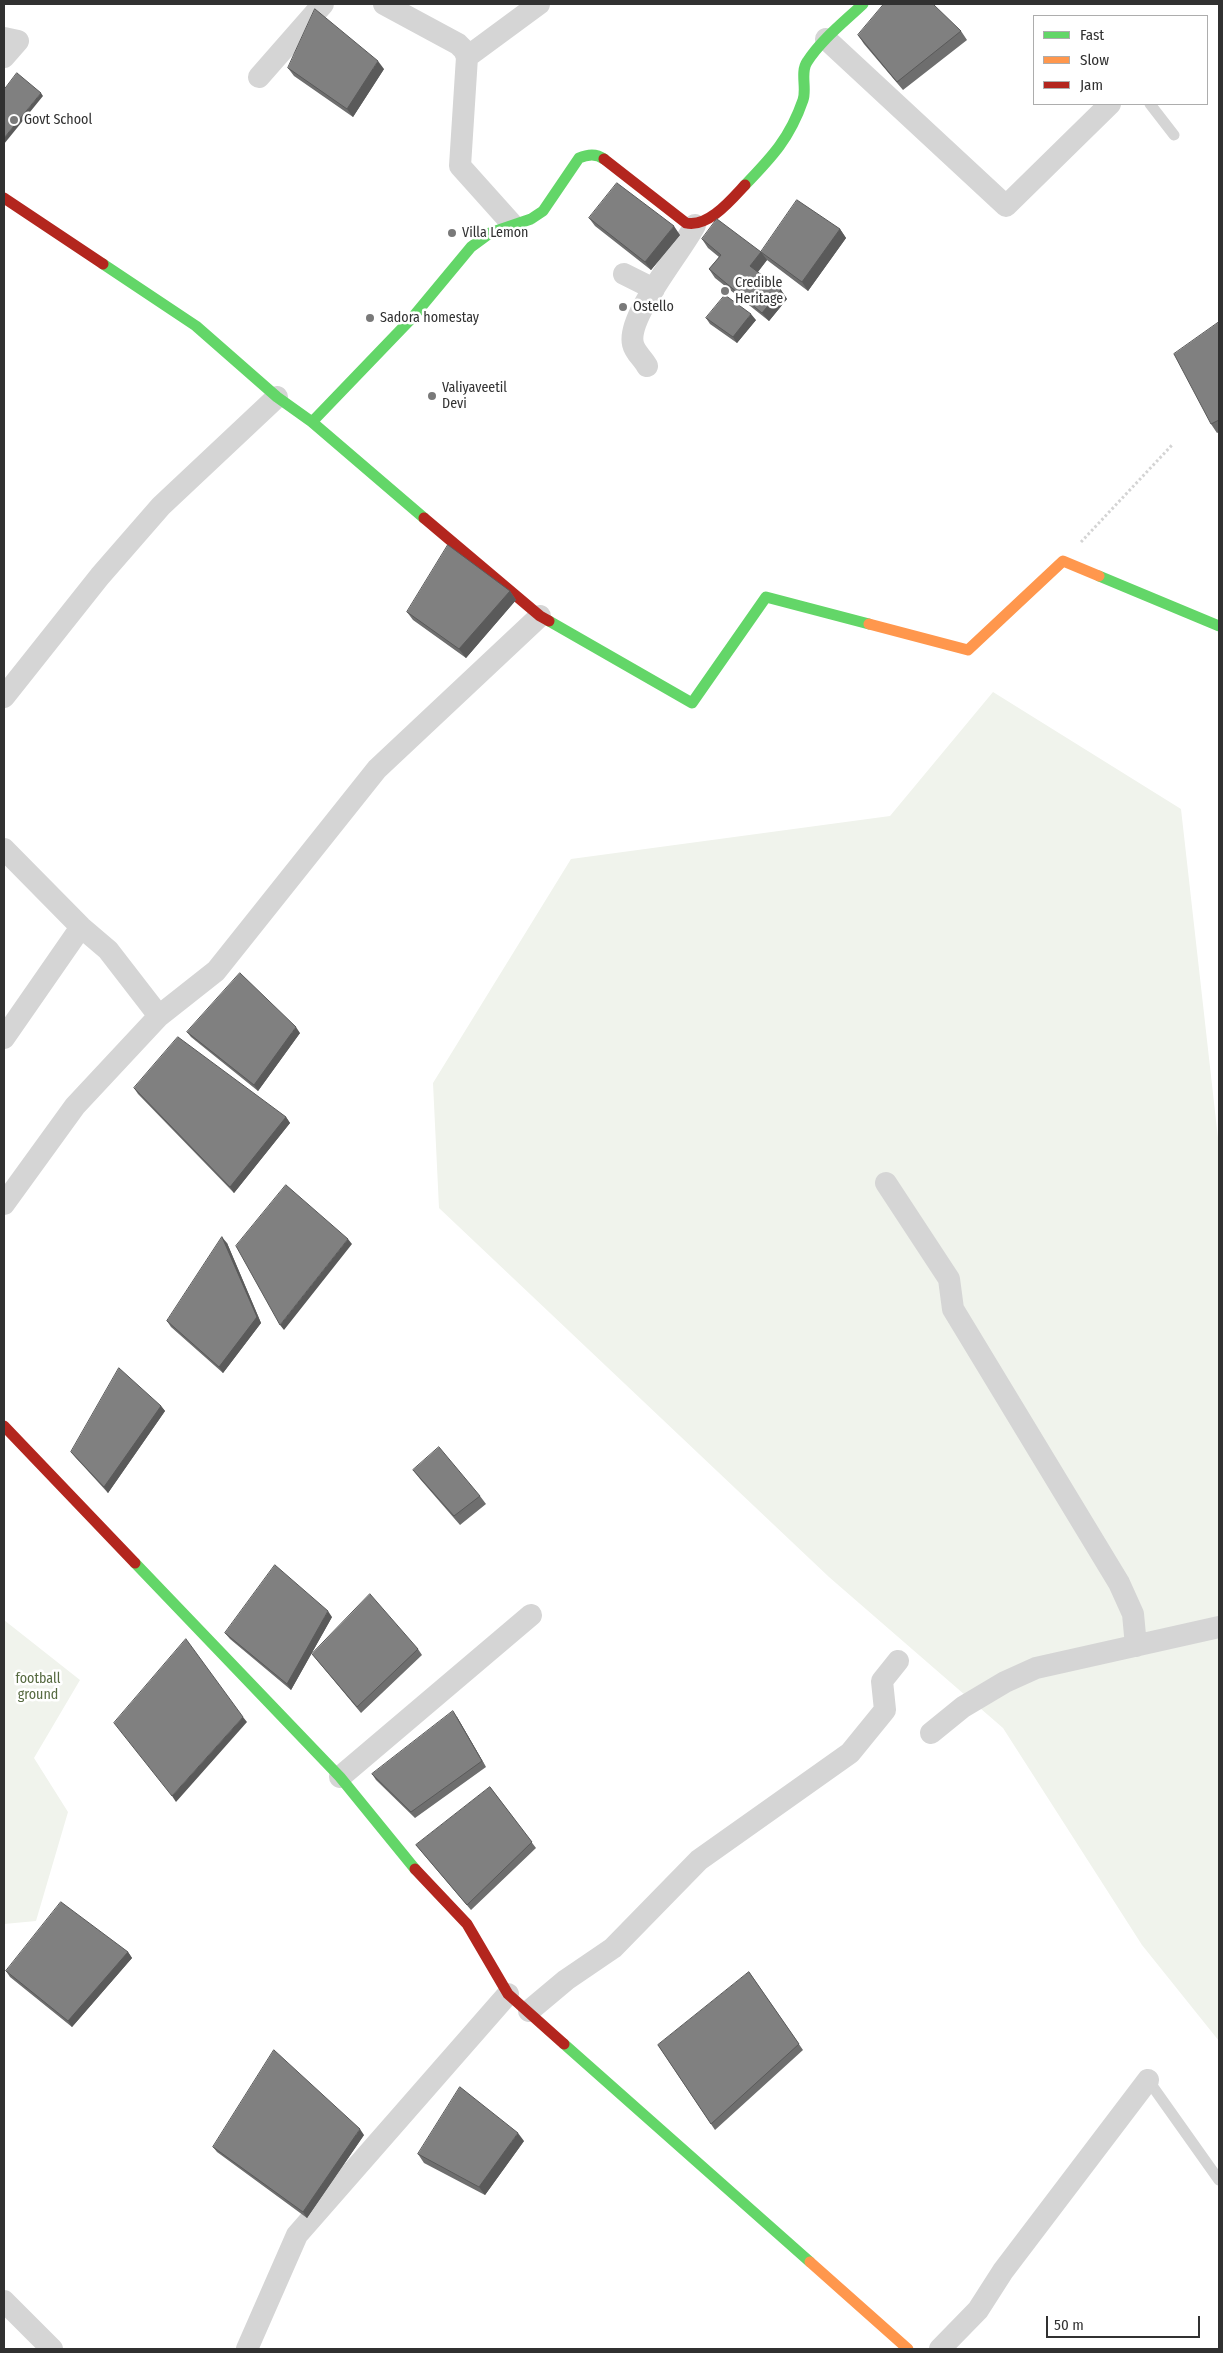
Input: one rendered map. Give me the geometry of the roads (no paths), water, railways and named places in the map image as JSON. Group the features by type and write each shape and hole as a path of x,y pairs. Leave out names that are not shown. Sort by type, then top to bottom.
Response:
{"street":[{"path":"259,77 323,4"},
{"path":"384,4 458,44 464,50 467,57 460,166 512,224"},
{"path":"467,57 539,4"},
{"path":"647,366 636,352 632,342 633,334 646,300 695,225 706,220 736,195 777,152 788,134 804,98 806,64 826,39 863,4"},
{"path":"4,38 18,41 4,57"},
{"path":"826,39 1006,206 1109,105"},
{"path":"312,422 412,318 471,247 490,233 531,219 543,211 571,167 579,158 588,154 600,156 686,223 695,225"},
{"path":"4,198 196,326 277,397 312,422 540,616 692,703 766,597 968,650 1064,561 1219,626"},
{"path":"624,274 654,288"},
{"path":"4,697 100,576 161,506 277,397"},
{"path":"4,1204 76,1106 158,1016 216,971 377,769 540,616"},
{"path":"4,849 81,927 108,950 158,1016"},
{"path":"4,1038 81,927"},
{"path":"886,1183 948,1279 953,1309 1119,1583 1133,1614 1136,1646"},
{"path":"4,1426 340,1778 415,1868 467,1924 508,1994 908,2349"},
{"path":"340,1778 531,1615"},
{"path":"931,1733 963,1707 1005,1682 1036,1668 1219,1627"},
{"path":"529,2011 566,1980 612,1948 699,1860 850,1753 885,1710 882,1681 898,1661"},
{"path":"247,2349 297,2235 508,1994"},
{"path":"940,2349 978,2310 1004,2271 1148,2080"},
{"path":"4,2301 43,2346"}],"lane":[{"path":"1151,105 1174,134"},
{"path":"1148,2080 1219,2180"}],"place":[{"name":"Govt School","path":"14,120"},
{"name":"Villa Lemon","path":"452,233"},
{"name":"Credible Heritage","path":"725,291"},
{"name":"Ostello","path":"623,307"},
{"name":"Sadora homestay","path":"370,318"},
{"name":"Valiyaveetil Devi","path":"432,396"}],"park label":[{"name":"football ground","path":"38,1688"}]}
